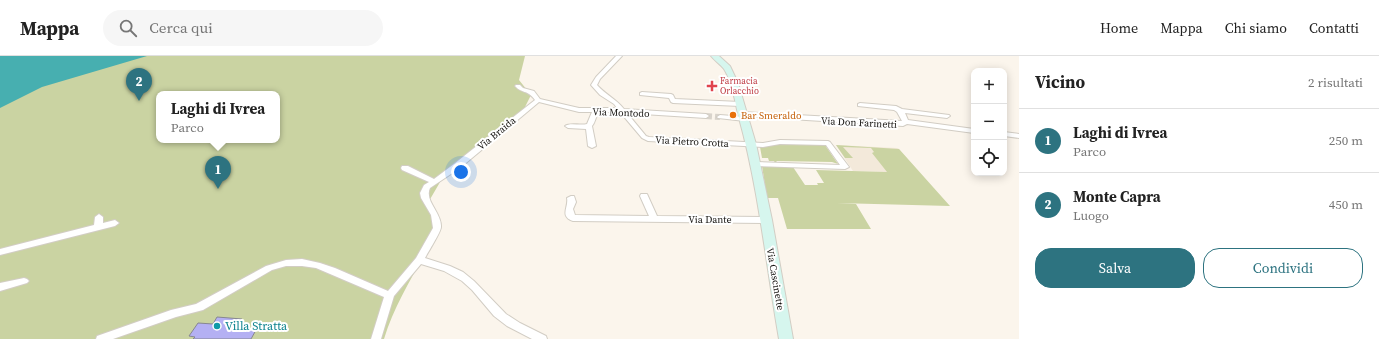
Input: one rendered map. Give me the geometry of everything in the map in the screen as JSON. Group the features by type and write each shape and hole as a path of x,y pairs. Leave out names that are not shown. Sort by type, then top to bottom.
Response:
{"street":[{"name":"Via Pietro Crotta","path":"619,56 598,78 594,85 602,94 616,103 644,137 648,139 766,145 780,142 828,143 845,166 754,164"},
{"path":"715,56 727,68 734,84 744,116 751,144 764,218 766,220"},
{"name":"Via Montodo","path":"518,86 521,90 532,92 538,100 579,110 706,116"},
{"path":"642,94 671,96 673,100 740,104"},
{"name":"Via Braida","path":"434,182 457,166 538,100"},
{"path":"860,105 889,107 900,111 947,116"},
{"path":"568,126 589,126 594,122 594,113 598,110"},
{"path":"900,111 906,122"},
{"path":"720,117 744,116"},
{"name":"Via Don Farinetti","path":"744,116 874,123 903,124 906,122 971,131"},
{"path":"589,126 592,146"},
{"path":"1007,134 1019,136"},
{"path":"376,339 390,295 419,260 438,228 435,215 425,198 424,193 434,182 405,168"},
{"path":"644,196 654,219"},
{"name":"Via Dante","path":"571,198 572,202 569,208 570,215 573,218 766,220"},
{"path":"98,227 99,217"},
{"name":"Via Cascinette","path":"766,220 771,257 786,339"},
{"path":"0,252 115,223"},
{"path":"419,260 442,266 460,274 472,284 493,309 503,318 542,339"},
{"path":"101,339 175,313 199,307 270,268 281,265 309,262 322,266 376,291 390,295"},
{"path":"0,287 24,281"}],"shaded area":[{"path":"836,145 897,148 920,173 853,171"}],"green space":[{"path":"0,56 525,56 519,80 531,95 522,113 505,131 486,147 443,177 429,201 438,227 395,310 384,339 0,339"},
{"path":"777,143 825,145 838,164 832,162 777,161 775,163 774,161 769,161 768,158 762,158 760,147"},
{"path":"836,145 899,149 950,206 837,203 856,204 871,229 787,229 778,198 767,198 762,166 793,167 805,185 818,185 817,183 824,183 816,170 887,172 872,153 874,152 871,148 843,147 853,158 845,158"}],"water":[{"path":"0,56 147,56 42,87 0,108"}],"building":[{"name":"Villa Stratta","path":"217,317 242,319 236,328 256,330 251,339 193,339 195,337 189,336 198,323 213,324"}],"tunnel":[{"path":"706,116 720,117"}],"place":[{"name":"Farmacia Orlacchio","path":"712,86"},
{"name":"Monte Capra","path":"139,101"},
{"name":"Bar Smeraldo","path":"733,115"},
{"name":"Laghi di Ivrea","path":"218,189"},
{"name":"Villa Stratta","path":"217,326"}]}
